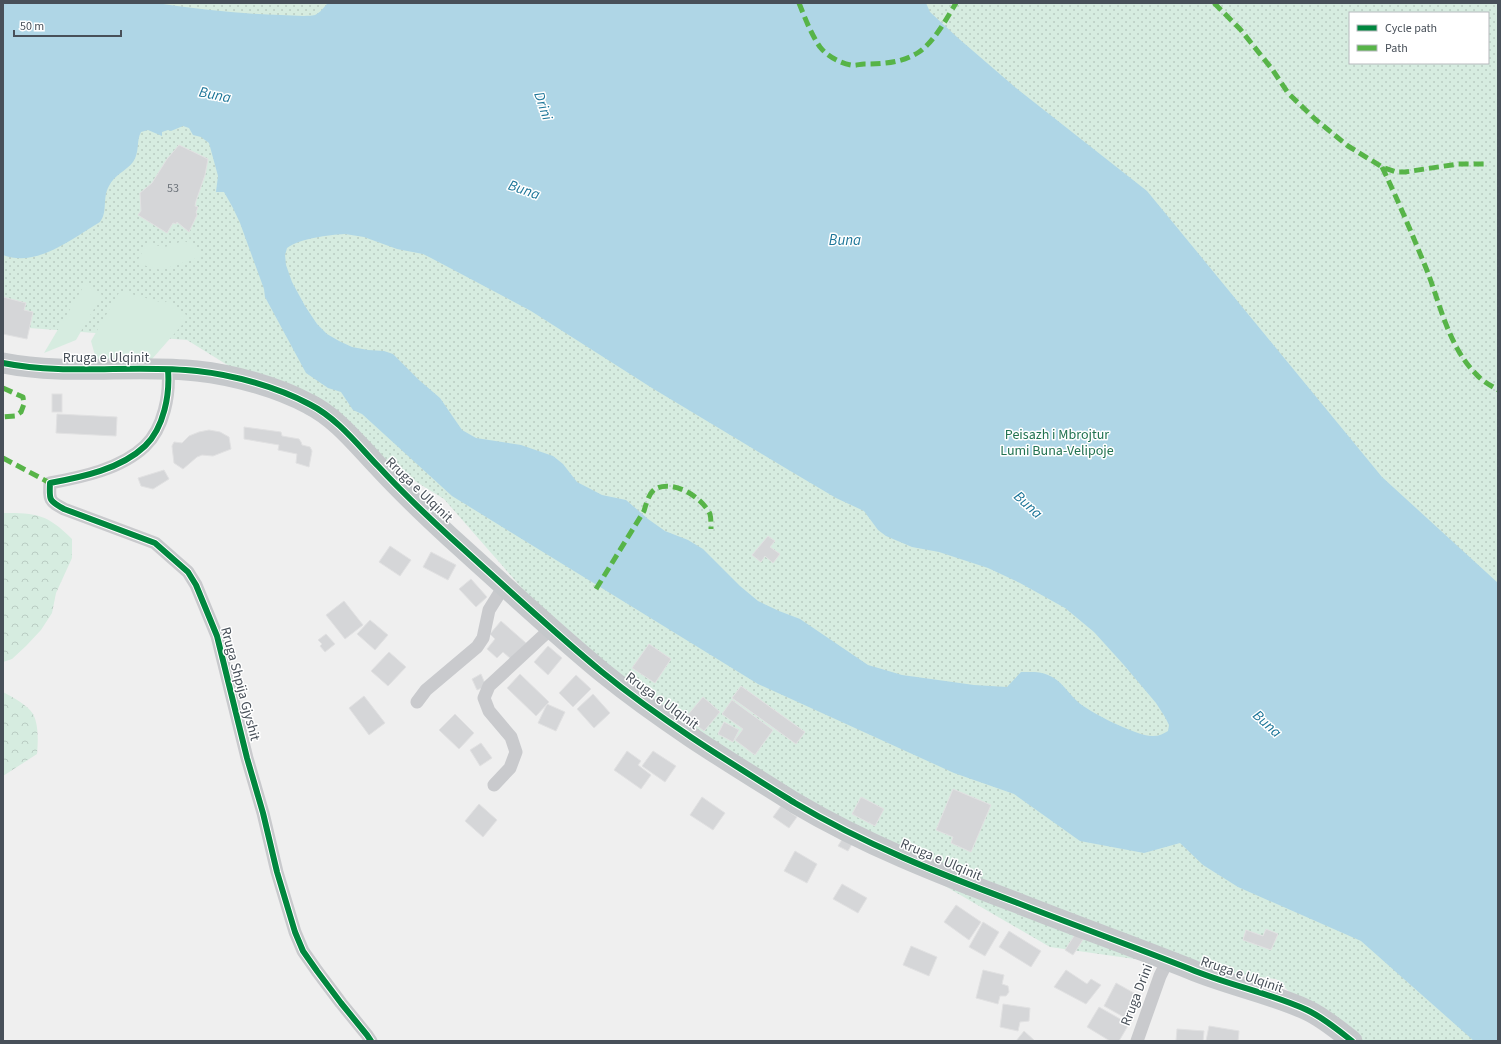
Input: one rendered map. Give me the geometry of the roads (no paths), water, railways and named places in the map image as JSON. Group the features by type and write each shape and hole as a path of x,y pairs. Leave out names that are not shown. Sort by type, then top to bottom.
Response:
{"main road":[{"name":"Rruga e Ulqinit","path":"3,363 47,370 196,371 218,374 257,384 293,396 310,404 327,414 409,499 603,673 686,734 818,816 868,841 939,873 1168,960 1193,971 1309,1011 1333,1026 1352,1041"}],"street":[{"name":"Rruga Shpija Gjyshit","path":"168,370 169,387 167,404 155,434 146,446 123,461 104,469 73,479 50,483 49,497 54,504 64,510 155,543 188,572 196,585 216,636 247,758 264,813 277,872 295,932 303,951 371,1041"},
{"path":"417,702 426,690 477,648 483,638 489,610 499,594 506,587"},
{"path":"494,785 510,768 516,752 511,737 489,711 484,698 490,686 544,635 548,625"},
{"name":"Rruga Drini","path":"1137,1041 1160,976 1168,960"}],"water":[{"name":"Buna","path":"3,3 156,3 234,12 302,16 315,15 328,3 926,3 930,12 1016,88 1147,191 1382,477 1498,583 1498,1041 1474,1041 1361,941 1238,887 1203,865 1180,843 1144,853 1080,841 1014,794 954,773 758,684 452,496 362,414 353,410 341,392 328,388 306,373 265,297 264,289 233,208 224,192 216,192 218,176 209,143 201,137 193,135 189,128 183,126 171,131 168,130 162,132 162,136 148,130 141,132 133,162 111,182 109,186 106,195 104,214 100,222 66,243 41,255 28,258 16,258 3,255","holes":["345,234 364,237 397,249 423,254 531,311 652,388 836,498 864,511 878,530 886,536 912,547 939,552 988,568 1020,583 1065,608 1094,632 1156,703 1169,725 1168,731 1157,736 1146,735 1136,733 1114,723 1078,702 1057,680 1042,673 1021,672 1007,687 974,685 902,675 868,665 800,619 758,601 740,586 703,549 688,540 665,531 626,500 602,495 577,482 563,464 553,456 521,445 476,438 462,430 440,398 419,380 393,354 384,351 352,347 327,334 317,324 292,282 286,265 285,255 287,248 307,239 323,236"]}],"water label":[{"name":"Drini","path":"543,106"}],"park label":[{"name":"Peisazh i Mbrojtur Lumi Buna-Velipoje","path":"1057,444"}]}
